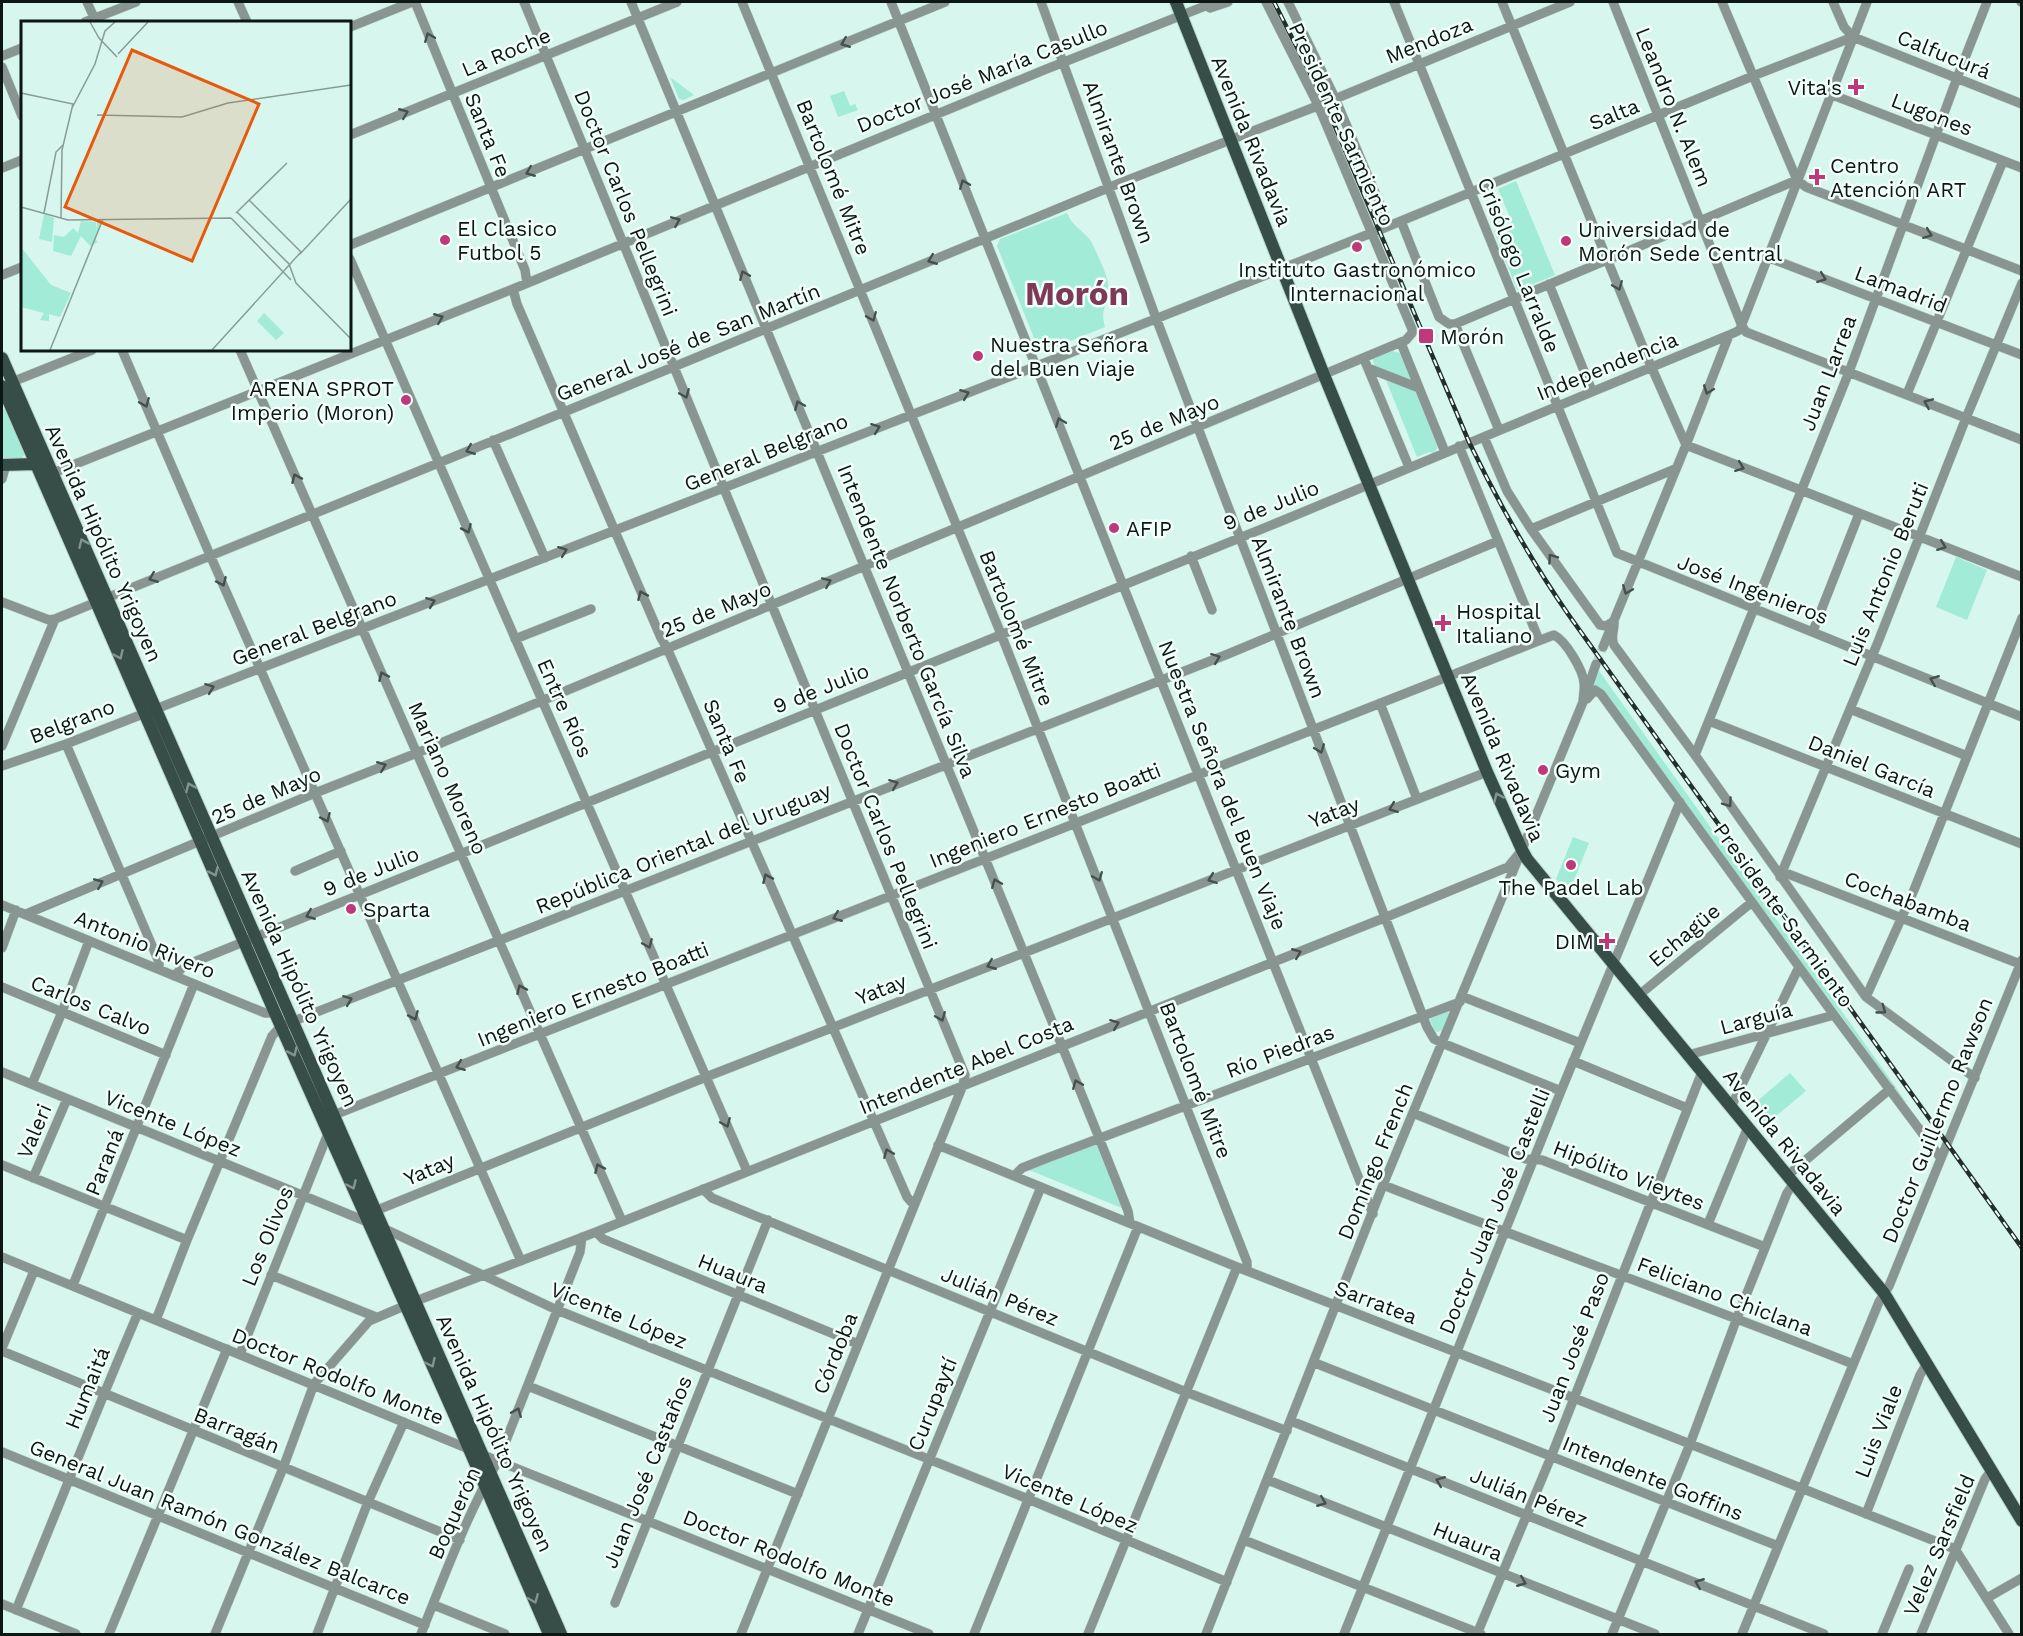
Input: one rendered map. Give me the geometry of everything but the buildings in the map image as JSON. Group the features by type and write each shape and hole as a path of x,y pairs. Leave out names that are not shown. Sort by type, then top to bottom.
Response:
{"main road":[{"name":"Avenida Rivadavia","path":"1176,2 1186,13 1230,140 1324,375 1487,772 1527,859 1884,1293 2022,1521"},
{"name":"Avenida Hipólito Yrigoyen","path":"2,358 5,391 35,464 101,599 250,939 293,1021 335,1116 367,1217 384,1229 410,1303 469,1449 488,1479 561,1635"},
{"name":"Avenida Hipólito Yrigoyen","path":"5,391 53,473 101,599"},
{"path":"4,465 35,464 53,473"},
{"name":"Avenida Hipólito Yrigoyen","path":"250,939 275,1013 328,1132 483,1454 488,1479 549,1635"}],"street":[{"path":"87,2 96,20 135,2"},
{"path":"237,2 246,21"},
{"path":"351,27 413,2"},
{"name":"Santa Fe","path":"413,2 525,270 527,283"},
{"name":"Doctor Carlos Pellegrini","path":"524,2 965,1075 963,1085"},
{"name":"Intendente Norberto García Silva","path":"631,2 986,858 1134,1225"},
{"name":"La Roche","path":"351,135 677,2"},
{"name":"Bartolomé Mitre","path":"742,2 861,289 1076,822 1247,1262 1247,1271"},
{"name":"Nuestra Señora del Buen Viaje","path":"891,2 1373,1214"},
{"path":"351,245 945,2"},
{"name":"Almirante Brown","path":"1041,2 1156,318 1384,918 1431,1035 1442,1043"},
{"name":"Doctor José María Casullo","path":"1186,13 1200,2"},
{"name":"Doctor José María Casullo","path":"53,473 513,289 1063,62 1215,2"},
{"name":"Doctor José María Casullo","path":"1186,13 1199,13 1228,2"},
{"name":"Presidente Sarmiento","path":"1266,2 1318,105 1412,329"},
{"name":"Presidente Sarmiento","path":"1288,2 1335,99 1389,225"},
{"name":"Crisólogo Larralde","path":"1394,2 1617,553 1638,563"},
{"path":"1502,2 1651,367 1686,445 2022,577"},
{"name":"Mendoza","path":"1335,99 1570,2"},
{"name":"Leandro N. Alem","path":"1613,2 1742,326"},
{"path":"1722,2 1797,180 1806,187 2022,271"},
{"path":"1833,2 1844,27 1853,37"},
{"path":"1867,2 1742,326 1746,332 2022,440"},
{"name":"Juan Larrea","path":"1695,755 1849,372 1957,78 1988,2"},
{"name":"Salta","path":"1389,225 1853,37"},
{"name":"Calfucurá","path":"1853,37 2022,104"},
{"path":"2,56 21,48"},
{"path":"2,67 21,114"},
{"name":"Lugones","path":"1830,94 2022,168"},
{"name":"General José de San Martín","path":"55,619 1108,188 1335,99"},
{"path":"2,168 21,160"},
{"path":"1907,394 2003,161"},
{"path":"1499,430 1455,324 1797,180"},
{"name":"Presidente Sarmiento","path":"1401,221 1439,317 1449,324 1455,324"},
{"name":"General Belgrano","path":"150,710 724,489 1389,225"},
{"name":"Lamadrid","path":"1767,257 2022,355"},
{"name":"Entre Ríos","path":"351,261 747,1171"},
{"path":"2,275 21,267"},
{"name":"Luis Antonio Beruti","path":"1781,875 2022,283"},
{"path":"1549,284 1592,391"},
{"name":"Santa Fe","path":"513,289 517,304 614,531 907,1197 914,1205"},
{"name":"Independencia","path":"1484,437 1729,335 1738,331 1742,326"},
{"name":"25 de Mayo","path":"26,914 1324,375 1366,363 1401,343 1410,336 1412,329"},
{"path":"1603,647 1729,335"},
{"path":"1401,343 1446,452"},
{"path":"5,391 90,351"},
{"path":"122,351 522,1262"},
{"name":"Mariano Moreno","path":"240,351 622,1221"},
{"path":"1366,363 1419,388"},
{"path":"1366,363 1409,467"},
{"path":"1484,437 1503,484 1531,529 1598,623 1602,626 1614,621"},
{"name":"9 de Julio","path":"174,976 184,966 1484,437"},
{"path":"493,440 544,558"},
{"path":"1459,446 1539,640"},
{"path":"2,479 4,465"},
{"path":"1531,529 1675,469"},
{"path":"1813,631 1860,514"},
{"name":"República Oriental del Uruguay","path":"281,1026 1277,634 1498,541"},
{"path":"1191,556 1212,610"},
{"name":"José Ingenieros","path":"1638,563 1754,607 2022,717"},
{"path":"2,602 49,620 55,619"},
{"path":"515,639 591,609"},
{"path":"1866,997 1944,815 2022,618"},
{"path":"2,746 55,619"},
{"name":"Presidente Sarmiento","path":"1614,621 1612,637 1614,645 1781,875 1866,997 1975,1078"},
{"name":"Ingeniero Ernesto Boatti","path":"335,1116 1539,640 1554,635 1560,639 1582,675"},
{"name":"Domingo French","path":"1206,1635 1383,1185 1583,702 1596,664"},
{"name":"Domingo French","path":"1582,675 1583,702"},
{"name":"Presidente Sarmiento","path":"1583,702 1588,699 1592,691 1598,690 1940,1157"},
{"path":"1380,703 1417,799"},
{"path":"1850,709 1967,756"},
{"name":"Belgrano","path":"2,766 66,744 150,710"},
{"name":"Daniel García","path":"1709,721 1944,815 2022,843"},
{"path":"66,744 159,962 159,969"},
{"name":"Yatay","path":"367,1217 481,1167 706,1077 1113,916 1487,772"},
{"name":"Doctor Juan José Castelli","path":"1344,1635 1612,963 1680,802"},
{"name":"Intendente Abel Costa","path":"314,1384 364,1325 376,1317 522,1262 1062,1045 1274,963 1508,867 1522,850"},
{"path":"296,871 340,851"},
{"name":"Cochabamba","path":"1781,875 2021,962"},
{"name":"Echagüe","path":"1639,995 1752,902"},
{"name":"Antonio Rivero","path":"2,905 266,1013 275,1013"},
{"path":"2,948 16,910"},
{"path":"32,1084 89,941"},
{"name":"Doctor Guillermo Rawson","path":"1742,1635 1852,1364 1879,1302 1889,1286 2021,962"},
{"path":"1731,1107 1799,967"},
{"name":"Paraná","path":"73,1285 194,984"},
{"name":"Carlos Calvo","path":"2,987 166,1055"},
{"path":"1461,999 1580,1043"},
{"name":"Río Piedras","path":"1014,1176 1022,1168 1423,1016 1461,999"},
{"name":"Larguía","path":"1688,1054 1834,1015"},
{"path":"156,1320 272,1036 281,1026"},
{"path":"1442,1043 1561,1091"},
{"path":"1573,1061 1687,1108"},
{"name":"Juan José Paso","path":"1478,1634 1551,1457 1702,1071"},
{"name":"Vicente López","path":"2,1072 302,1197 367,1217"},
{"name":"Córdoba","path":"741,1635 963,1085"},
{"path":"1612,1635 1690,1444 1791,1180 1890,1089"},
{"name":"Valeri","path":"33,1178 67,1099"},
{"name":"Hipólito Vieytes","path":"1413,1113 1526,1159 1542,1160 1765,1247"},
{"path":"328,1132 335,1116"},
{"path":"1708,1224 1748,1127"},
{"name":"Los Olivos","path":"240,1354 328,1132"},
{"name":"Sarratea","path":"938,1145 1247,1271 1955,1549"},
{"path":"2,1165 187,1240"},
{"name":"Feliciano Chiclana","path":"1383,1185 1737,1318 1852,1364"},
{"name":"Curupaytí","path":"858,1635 1041,1187"},
{"name":"Julián Pérez","path":"703,1189 712,1198 1287,1431"},
{"name":"Juan José Castaños","path":"615,1603 768,1220"},
{"path":"974,1635 1088,1352 1134,1225"},
{"name":"Vicente López","path":"384,1229 557,1310 1028,1499 1227,1582"},
{"name":"Huaura","path":"596,1232 603,1239 858,1344"},
{"name":"Boquerón","path":"421,1635 460,1540 498,1461 580,1252 582,1238"},
{"name":"Doctor Rodolfo Monte","path":"2,1257 929,1635"},
{"path":"1088,1635 1237,1267"},
{"path":"2,1350 34,1271"},
{"path":"271,1275 376,1317"},
{"name":"Humaitá","path":"16,1610 138,1313"},
{"path":"110,1635 227,1349"},
{"name":"Barragán","path":"2,1350 194,1432 460,1540"},
{"name":"Intendente Goffins","path":"1314,1363 1778,1546"},
{"name":"Luis Viale","path":"1866,1514 1920,1375 1927,1363"},
{"path":"215,1635 283,1468 314,1384"},
{"path":"528,1386 798,1494"},
{"name":"Julián Pérez","path":"1291,1421 1824,1635"},
{"path":"317,1635 368,1502 404,1422"},
{"name":"General Juan Ramón González Balcarce","path":"2,1452 425,1625"},
{"name":"Velez Sarsfield","path":"1921,1635 1955,1549 1991,1470"},
{"name":"Huaura","path":"1268,1480 1655,1635"},
{"path":"1244,1540 1478,1634"},
{"path":"1955,1549 2009,1635"},
{"path":"1882,1635 1909,1569"},
{"path":"1988,1599 2022,1578"},
{"path":"2,1604 76,1635"},
{"name":"General Juan Ramón González Balcarce","path":"434,1605 505,1635"}],"green space":[{"path":"670,77 694,95 684,100 679,99"},
{"path":"844,91 850,106 855,104 858,110 838,117 830,96"},
{"path":"1516,181 1555,275 1519,290 1517,290 1494,231 1512,222 1498,189"},
{"path":"1067,213 1072,222 1092,243 1105,272 1109,290 1103,315 1105,327 1040,353 997,246 1000,239"},
{"path":"1392,351 1402,355 1439,446 1434,453 1429,452 1417,457 1382,370 1374,363 1373,359"},
{"path":"2,409 6,410 25,454 21,459 2,460"},
{"path":"1956,557 1987,570 1967,620 1936,607"},
{"path":"1597,668 1905,1103 1602,691 1593,683"},
{"name":"The Padel Lab","path":"1573,837 1589,843 1568,895 1556,879"},
{"path":"1447,1011 1451,1013 1445,1030 1437,1032 1430,1019"},
{"path":"1790,1073 1806,1091 1762,1128 1747,1110"},
{"path":"1096,1143 1124,1209 1027,1169"}],"tunnel":[{"path":"1596,664 1603,647"}],"railway":[{"path":"1274,2 1325,103 1469,442 1528,551 1568,614 2022,1248"}],"place":[{"name":"Vita's","path":"1856,87"},
{"name":"Centro Atención ART","path":"1817,177"},
{"name":"El Clasico Futbol 5","path":"445,240"},
{"name":"Universidad de Morón Sede Central","path":"1566,241"},
{"name":"Instituto Gastronómico Internacional","path":"1357,247"},
{"name":"Morón","path":"1426,336"},
{"name":"Nuestra Señora del Buen Viaje","path":"978,356"},
{"name":"ARENA SPROT Imperio (Moron)","path":"406,400"},
{"name":"AFIP","path":"1114,528"},
{"name":"Hospital Italiano","path":"1443,623"},
{"name":"Gym","path":"1543,770"},
{"name":"The Padel Lab","path":"1571,865"},
{"name":"Sparta","path":"351,909"},
{"name":"DIM","path":"1607,941"}],"district":[{"name":"Morón","path":"1077,293"}]}
